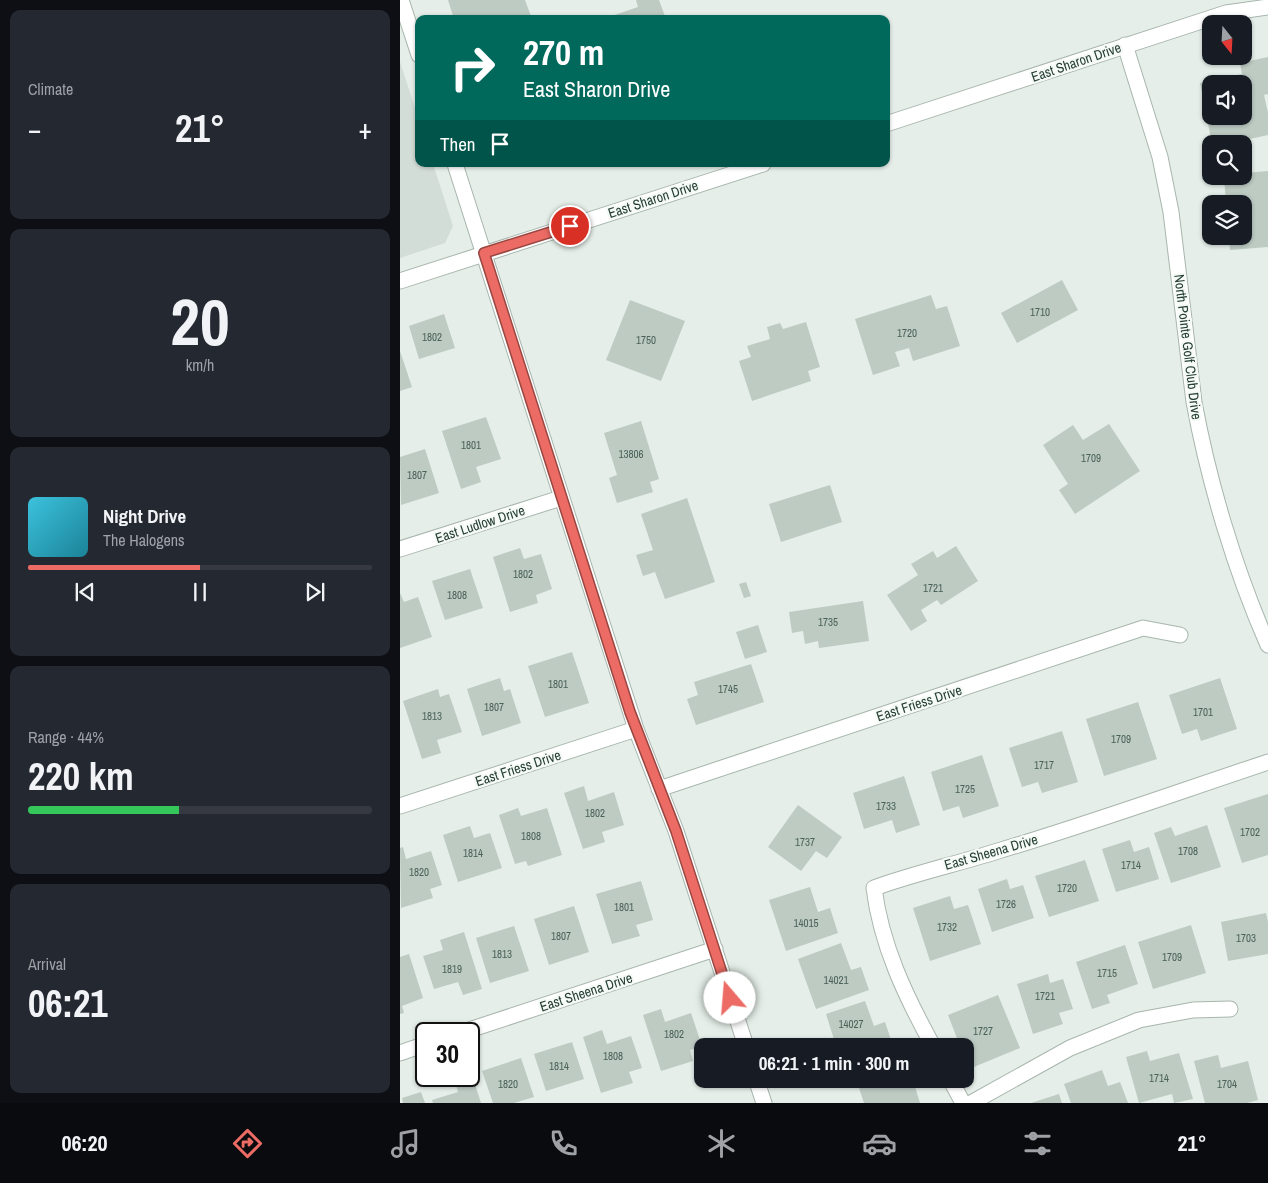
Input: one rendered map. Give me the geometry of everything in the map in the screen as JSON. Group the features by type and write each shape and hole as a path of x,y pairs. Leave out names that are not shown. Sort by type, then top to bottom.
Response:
{"street":[{"path":"401,0 415,42"},
{"name":"East Sharon Drive","path":"890,123 1226,13 1268,7"},
{"name":"North Pointe Golf Club Drive","path":"1125,45 1160,157 1169,203 1199,430 1237,566 1268,645"},
{"path":"456,167 636,729 676,831 743,1038"},
{"name":"East Sharon Drive","path":"400,281 753,167"},
{"name":"East Ludlow Drive","path":"400,549 561,498"},
{"name":"East Friess Drive","path":"659,789 1144,628 1180,635"},
{"name":"East Friess Drive","path":"400,806 636,729"},
{"name":"East Sheena Drive","path":"929,1038 905,994 894,965 877,911 874,888 908,876 996,852 1268,762"},
{"name":"East Sheena Drive","path":"480,1026 715,949"},
{"path":"971,1103 1070,1048 1139,1020 1193,1010 1230,1009"},
{"path":"400,1052 415,1047"},
{"path":"759,1088 764,1103"},
{"path":"955,1088 963,1103"}],"shaded area":[{"path":"400,62 415,108 415,167 434,167 453,226 445,243 400,258"}],"building":[{"path":"448,0 525,0 531,15 453,15"},
{"path":"636,0 659,0 665,15 615,15 638,7"},
{"path":"1268,57 1268,94 1264,95 1268,113 1268,135 1252,139 1252,135 1210,135 1208,125 1252,125 1252,75 1237,75 1242,74 1240,65 1252,65 1252,60"},
{"path":"1268,171 1268,247 1230,250 1230,245 1252,245 1252,195 1225,195 1225,185 1252,185 1252,172"},
{"path":"1062,280 1078,310 1017,343 1001,313"},
{"path":"931,295 936,309 947,306 960,346 913,361 909,348 895,352 900,366 873,375 855,319"},
{"path":"630,300 685,321 661,381 606,360"},
{"path":"444,314 455,348 419,359 409,326"},
{"path":"806,322 820,367 808,371 811,381 752,401 739,361 751,357 747,346 770,339 767,327 780,323 783,329"},
{"path":"400,351 412,387 400,391"},
{"path":"486,417 501,459 476,467 481,482 461,489 442,431"},
{"path":"641,421 659,479 650,482 653,492 617,503 609,478 617,475 604,433"},
{"path":"1109,424 1140,471 1075,514 1059,490 1068,484 1043,445 1073,425 1083,440"},
{"path":"425,449 439,493 401,505 400,457"},
{"path":"830,485 842,522 781,542 769,504"},
{"path":"687,498 715,582 665,599 655,572 643,576 636,555 653,550 641,514"},
{"path":"956,546 978,581 941,605 937,600 921,610 927,621 911,631 887,595 918,575 911,564 933,551 937,558"},
{"path":"520,548 524,559 541,554 552,589 536,595 538,603 510,612 493,557"},
{"path":"470,569 483,608 445,620 432,581"},
{"path":"746,582 751,596 744,598 739,584"},
{"path":"400,593 404,602 418,597 432,637 400,648"},
{"path":"863,601 869,641 819,648 818,641 805,644 803,631 792,633 789,612"},
{"path":"758,625 767,652 745,659 736,632"},
{"path":"572,652 589,703 545,717 528,666"},
{"path":"751,664 764,702 696,725 687,699 698,695 694,682"},
{"path":"500,678 504,691 510,689 521,723 482,736 467,689"},
{"path":"1220,678 1237,729 1201,741 1197,729 1182,734 1169,695"},
{"path":"438,689 440,697 449,694 462,732 437,740 441,753 422,759 403,701"},
{"path":"1138,702 1157,759 1104,776 1086,719"},
{"path":"1062,731 1078,782 1042,793 1038,782 1022,787 1009,748"},
{"path":"982,755 999,806 963,818 959,806 943,811 931,772"},
{"path":"904,776 920,825 896,833 892,820 864,829 853,793"},
{"path":"584,786 588,801 614,792 624,825 602,832 605,842 583,849 564,793"},
{"path":"1268,794 1268,855 1242,863 1224,808"},
{"path":"798,805 842,837 827,858 816,851 801,871 768,847"},
{"path":"518,808 521,816 547,808 562,855 528,866 526,861 515,864 499,815"},
{"path":"1207,825 1221,867 1171,883 1154,833 1171,827 1175,836"},
{"path":"470,826 474,838 490,833 502,868 458,882 443,835"},
{"path":"1130,840 1134,852 1149,847 1159,879 1116,892 1102,849"},
{"path":"403,847 406,859 431,851 442,885 430,889 433,898 401,908 400,848"},
{"path":"1085,860 1099,901 1049,917 1035,876"},
{"path":"1007,879 1010,889 1023,885 1034,918 992,932 978,889"},
{"path":"641,881 653,920 636,925 640,936 612,944 596,894"},
{"path":"810,887 818,912 830,908 838,933 786,951 769,900"},
{"path":"950,896 954,909 968,905 981,944 930,961 913,908"},
{"path":"574,906 589,952 549,965 534,919"},
{"path":"1266,913 1268,922 1268,954 1228,961 1221,922"},
{"path":"1191,925 1206,973 1153,989 1138,942"},
{"path":"514,926 529,971 490,983 476,938"},
{"path":"464,932 482,989 463,995 458,982 434,989 423,956 443,950 440,940"},
{"path":"841,943 851,970 861,967 869,990 816,1009 798,959"},
{"path":"1125,945 1138,984 1107,995 1110,1003 1092,1009 1076,962"},
{"path":"409,954 423,998 402,1006 404,1013 400,1014 400,957"},
{"path":"1048,974 1050,983 1063,979 1073,1009 1059,1013 1063,1024 1033,1034 1017,984"},
{"path":"998,995 1020,1048 974,1067 974,1038 957,1038 948,1015"},
{"path":"865,1001 874,1026 885,1022 890,1038 834,1038 826,1014"},
{"path":"661,1009 665,1022 691,1013 699,1038 694,1038 694,1049 690,1050 693,1061 661,1071 643,1015"},
{"path":"602,1030 607,1044 631,1036 642,1068 629,1072 633,1083 601,1093 583,1037"},
{"path":"572,1042 584,1079 546,1091 534,1054"},
{"path":"1147,1051 1150,1061 1179,1053 1193,1099 1174,1103 1172,1094 1139,1103 1126,1057"},
{"path":"1218,1055 1221,1068 1248,1061 1258,1100 1247,1103 1205,1103 1194,1061"},
{"path":"521,1058 534,1097 514,1103 493,1103 482,1071"},
{"path":"1102,1070 1108,1086 1120,1082 1128,1103 1071,1103 1064,1084"},
{"path":"457,1087 476,1087 481,1103 433,1103 432,1100 458,1092"},
{"path":"859,1088 915,1088 920,1103 864,1103"},
{"path":"421,1092 425,1103 403,1103 402,1098"},
{"path":"1059,1094 1062,1103 1031,1103"}],"route":[{"path":"570,226 484,253 630,712 676,831 730,998"}]}
